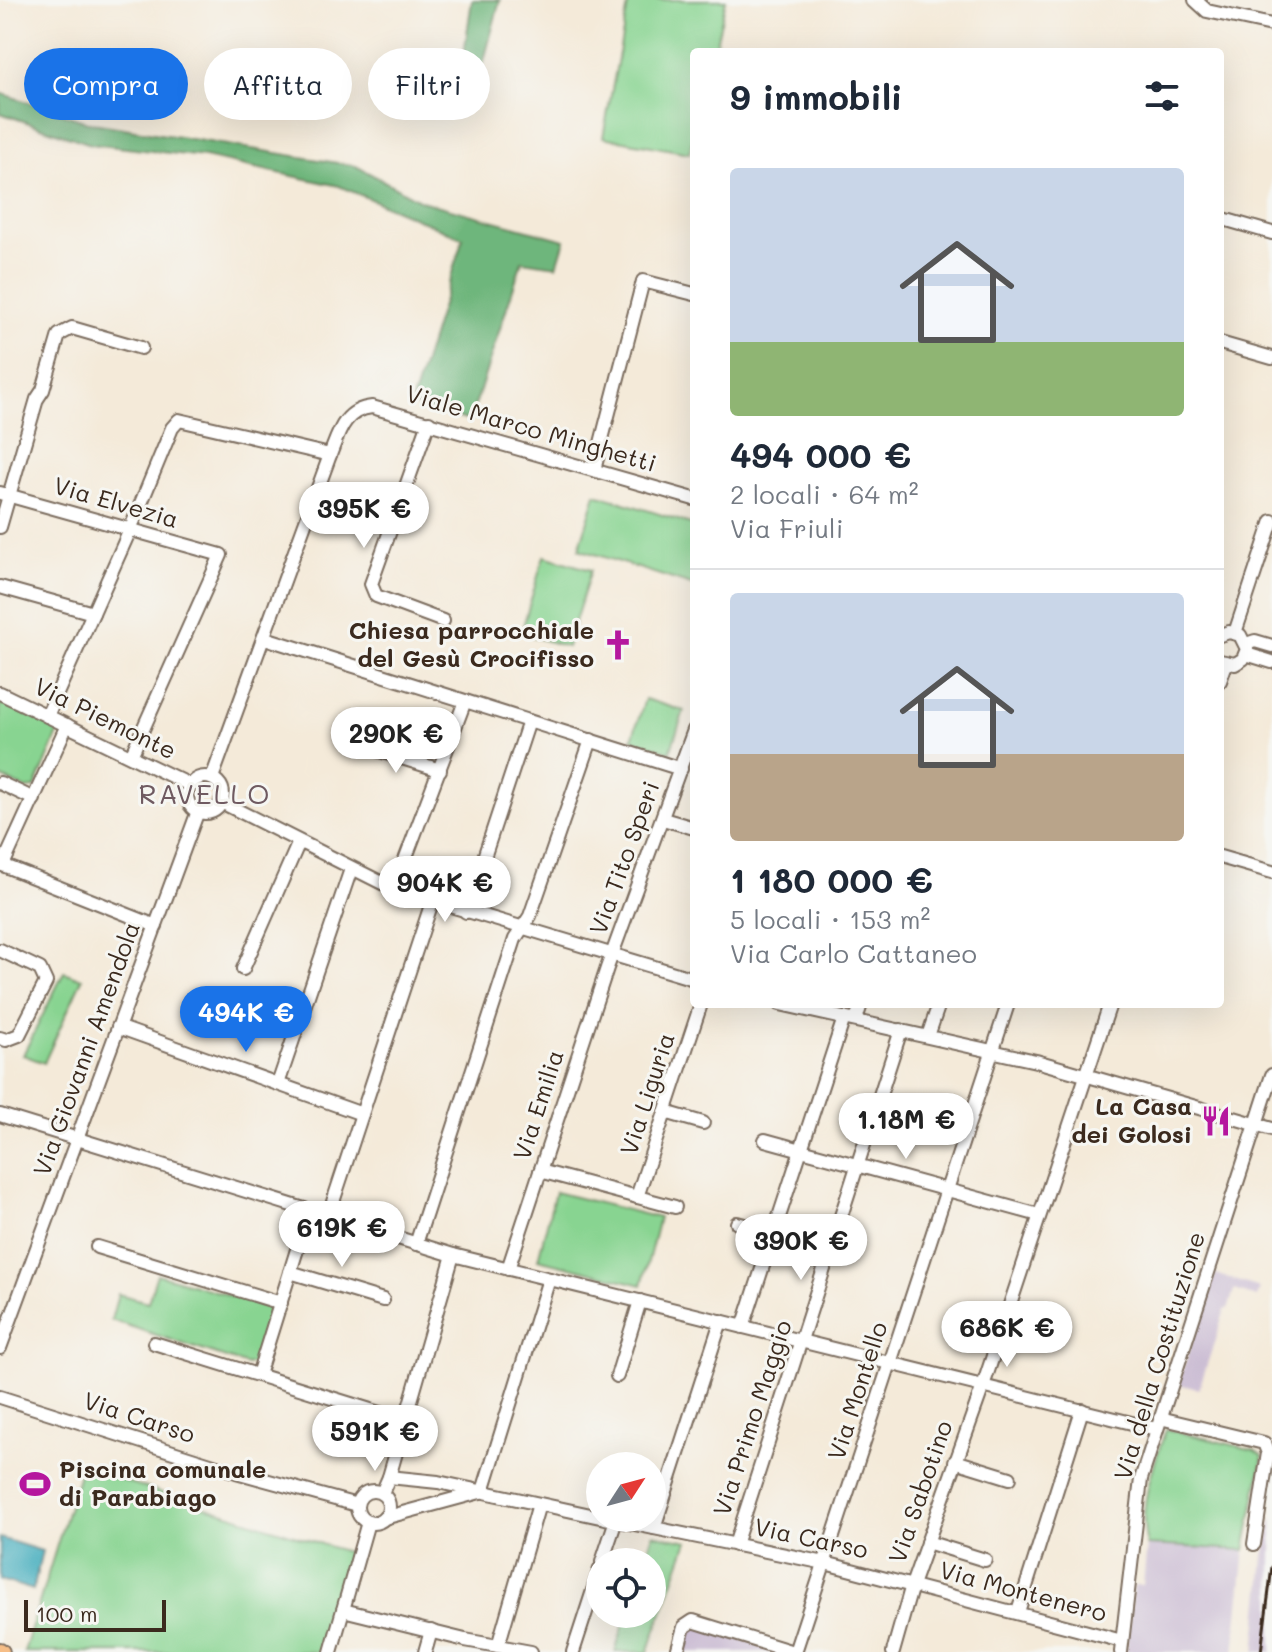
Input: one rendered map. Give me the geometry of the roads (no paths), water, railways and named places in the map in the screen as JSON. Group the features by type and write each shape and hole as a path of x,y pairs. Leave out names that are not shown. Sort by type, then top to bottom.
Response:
{"street":[{"path":"1195,0 1207,11 1272,25"},
{"path":"1224,219 1272,233"},
{"path":"594,470 643,281 690,293"},
{"path":"0,527 4,494 37,399 43,390 59,335 72,328 141,348"},
{"path":"1224,344 1272,358"},
{"name":"Viale Marco Minghetti","path":"330,455 344,421 356,411 372,407 690,498"},
{"path":"47,716 172,428 179,420 330,455 212,778"},
{"path":"429,422 371,584 376,596 443,621"},
{"name":"Via Elvezia","path":"4,494 221,555 131,756"},
{"path":"1235,633 1272,521"},
{"path":"0,587 93,613"},
{"path":"1224,634 1235,633"},
{"path":"1235,633 1246,649 1272,662"},
{"path":"265,638 681,769"},
{"path":"1224,663 1235,664 1255,641 1272,646"},
{"name":"Via Piemonte","path":"0,693 190,785"},
{"path":"394,889 465,701"},
{"path":"466,912 529,721"},
{"path":"67,725 2,864 156,926"},
{"path":"416,1244 515,939 530,916 591,740"},
{"name":"Via Tito Speri","path":"613,955 690,742"},
{"path":"364,746 440,770"},
{"path":"200,778 212,778 222,788 221,802 211,811 198,811 188,800 190,785 200,778"},
{"path":"0,783 34,799"},
{"path":"221,802 394,889 690,978"},
{"name":"Via Giovanni Amendola","path":"0,1348 198,811"},
{"path":"663,819 690,827"},
{"path":"243,969 299,842"},
{"path":"1224,858 1272,872"},
{"path":"278,1084 351,869"},
{"path":"328,1217 432,902"},
{"path":"0,950 40,969 46,982 19,1035 3,1039"},
{"name":"Via Emilia","path":"508,1269 613,955"},
{"name":"Via Liguria","path":"637,1197 700,1008"},
{"path":"799,1008 993,1050 1272,1129"},
{"path":"743,1327 801,1150 850,1019 858,1008"},
{"path":"928,1036 938,1008"},
{"name":"Via Montello","path":"794,1652 1007,1008"},
{"name":"Via Sabotino","path":"893,1652 912,1585 983,1386 1109,1008"},
{"path":"118,1027 362,1114"},
{"name":"Via Primo Maggio","path":"735,1545 901,1030"},
{"name":"Via della Costituzione","path":"1122,1646 1141,1479 1272,1075"},
{"path":"665,1112 703,1123"},
{"path":"0,1115 453,1255 1082,1410 1264,1443 1268,1453 1254,1544"},
{"path":"765,1140 1039,1215"},
{"path":"540,1171 675,1207"},
{"path":"258,1375 309,1211"},
{"path":"737,1223 774,1233"},
{"path":"97,1247 281,1303"},
{"path":"382,1493 406,1421 453,1255"},
{"path":"290,1272 383,1300"},
{"path":"483,1491 549,1279"},
{"path":"617,1376 640,1301"},
{"path":"666,1491 721,1321"},
{"path":"154,1343 406,1421"},
{"name":"Via Carso","path":"0,1397 236,1472 357,1505"},
{"path":"1018,1612 1082,1410"},
{"path":"955,1461 1010,1478"},
{"name":"Via Carso","path":"389,1477 438,1482 586,1514"},
{"name":"Via Carso","path":"384,1518 483,1491"},
{"path":"366,1492 382,1493 389,1505 384,1518 368,1522 360,1515 357,1505 366,1492"},
{"path":"498,1646 539,1504"},
{"path":"331,1652 368,1522"},
{"name":"Via Carso","path":"666,1531 825,1563 912,1585"},
{"path":"927,1542 985,1560"},
{"name":"Via Montenero","path":"912,1585 1018,1612 1122,1646"},
{"path":"343,1610 527,1652"},
{"path":"573,1652 586,1612"},
{"path":"677,1652 684,1627 693,1621 794,1652"},
{"path":"425,1652 431,1631"}],"water":[{"path":"0,1538 42,1551 33,1590 0,1580"}],"railway":[{"path":"1261,1652 1272,1567"}],"place":[{"name":"Chiesa parrocchiale del Gesù Crocifisso","path":"618,645"},
{"name":"La Casa dei Golosi","path":"1216,1121"},
{"name":"Piscina comunale di Parabiago","path":"35,1484"}],"district":[{"name":"RAVELLO","path":"205,794"}]}
